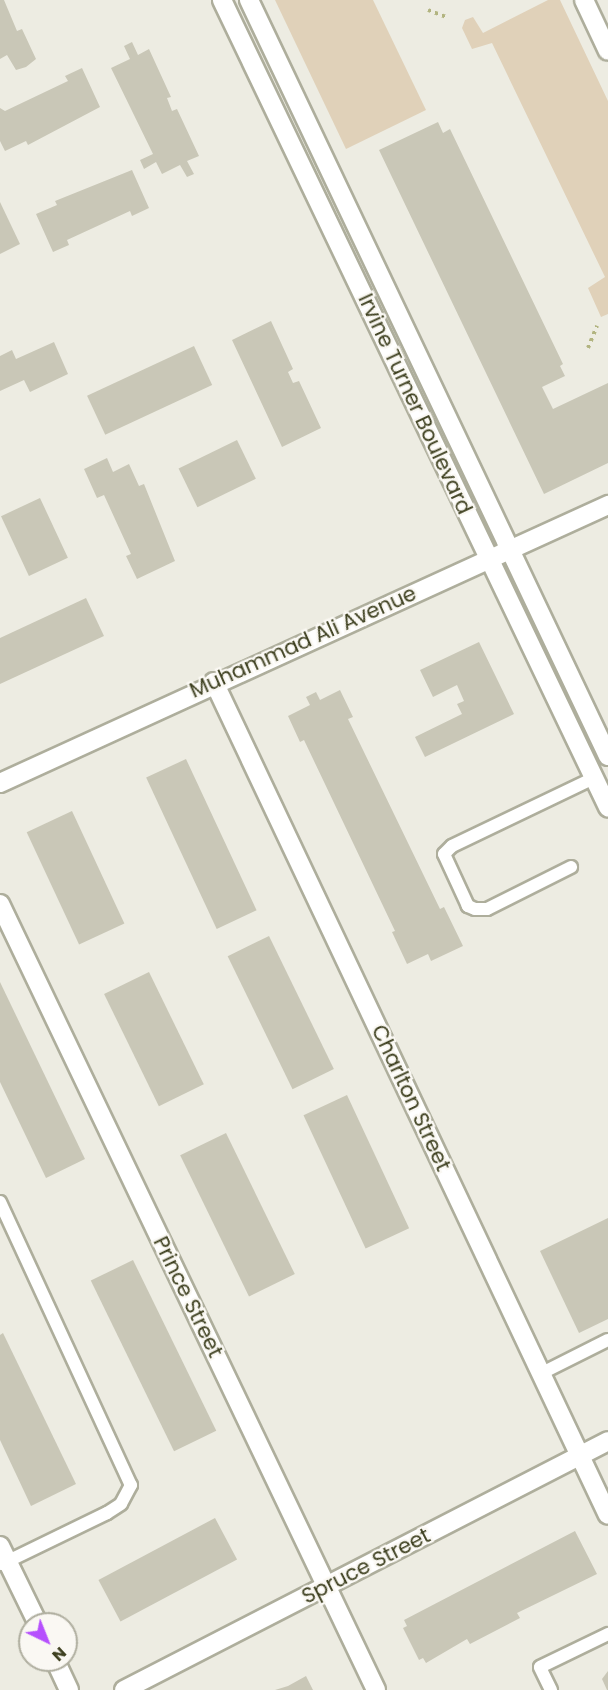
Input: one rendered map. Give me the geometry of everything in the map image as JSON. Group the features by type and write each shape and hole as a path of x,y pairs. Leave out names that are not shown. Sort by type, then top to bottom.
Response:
{"street":[{"name":"Irvine Turner Boulevard","path":"222,0 608,807"},
{"name":"Irvine Turner Boulevard","path":"249,0 512,548 608,756"},
{"path":"584,0 608,51"},
{"name":"Muhammad Ali Avenue","path":"0,783 214,682 608,505"},
{"name":"Charlton Street","path":"214,682 608,1515"},
{"name":"Prince Street","path":"0,904 376,1690"},
{"name":"Spruce Street","path":"124,1690 608,1441"},
{"path":"3,1558 32,1612"},
{"path":"61,1672 69,1690"}],"lane":[{"path":"571,867 487,909 475,909 468,906 444,854 452,846 594,778"},
{"path":"0,1202 131,1485 121,1504 107,1513 3,1558"},
{"path":"540,1374 608,1340"},
{"path":"551,1690 540,1667 608,1634"}],"path":[{"path":"428,10 449,18"},
{"path":"588,348 597,326"}],"shaded area":[{"path":"275,0 373,0 426,110 346,149"},
{"path":"548,0 560,0 608,101 608,314 601,317 588,288 605,277 492,43 472,49 462,28 465,20 473,17 483,33"}],"building":[{"path":"0,0 4,0 17,31 22,29 36,59 26,67 16,70 7,55 0,59"},
{"path":"132,42 138,55 149,49 171,97 167,98 172,111 177,109 199,156 187,161 194,174 187,177 180,165 162,174 156,162 144,169 140,160 153,154 111,68 130,59 124,46"},
{"path":"82,68 100,107 28,145 26,141 5,151 0,141 0,108 5,111 68,81 65,76"},
{"path":"438,122 443,133 450,129 563,364 560,366 565,376 542,387 553,409 608,383 608,463 544,494 379,150"},
{"path":"132,170 149,208 132,216 130,211 67,240 69,245 53,252 36,214 57,205 55,201"},
{"path":"0,202 20,244 0,254"},
{"path":"271,321 293,369 288,372 293,383 299,381 321,428 282,447 232,340"},
{"path":"54,342 68,374 30,392 24,380 0,391 0,356 12,350 16,359"},
{"path":"194,346 212,385 105,435 87,396"},
{"path":"237,440 256,479 197,507 179,468"},
{"path":"107,458 113,472 129,464 139,486 144,484 175,561 137,579 126,556 131,554 104,495 97,498 84,469"},
{"path":"40,498 68,558 29,576 1,516"},
{"path":"86,598 104,636 0,684 0,638"},
{"path":"479,642 514,714 425,757 415,737 462,714 457,704 464,701 457,685 433,697 420,670"},
{"path":"340,690 353,717 348,719 440,909 444,907 463,946 431,961 428,954 407,964 392,932 395,931 304,740 300,742 288,716 310,705 306,697 316,692 320,700"},
{"path":"186,759 257,910 217,929 146,778"},
{"path":"72,811 124,923 79,945 27,832"},
{"path":"269,936 334,1069 293,1089 228,956"},
{"path":"149,972 204,1084 159,1106 104,994"},
{"path":"0,982 85,1159 46,1178 0,1082"},
{"path":"347,1095 409,1228 366,1249 303,1115"},
{"path":"226,1133 295,1274 249,1296 180,1155"},
{"path":"608,1218 608,1319 579,1333 540,1251"},
{"path":"133,1260 216,1431 174,1451 91,1281"},
{"path":"3,1333 76,1484 31,1506 0,1440 0,1335"},
{"path":"215,1518 237,1559 121,1621 98,1580"},
{"path":"575,1531 597,1574 517,1613 520,1618 470,1644 467,1639 426,1663 423,1658 419,1660 403,1628 407,1626 404,1620"},
{"path":"608,1671 608,1690 607,1690 602,1679"},
{"path":"306,1676 313,1690 275,1690 288,1686"}]}
